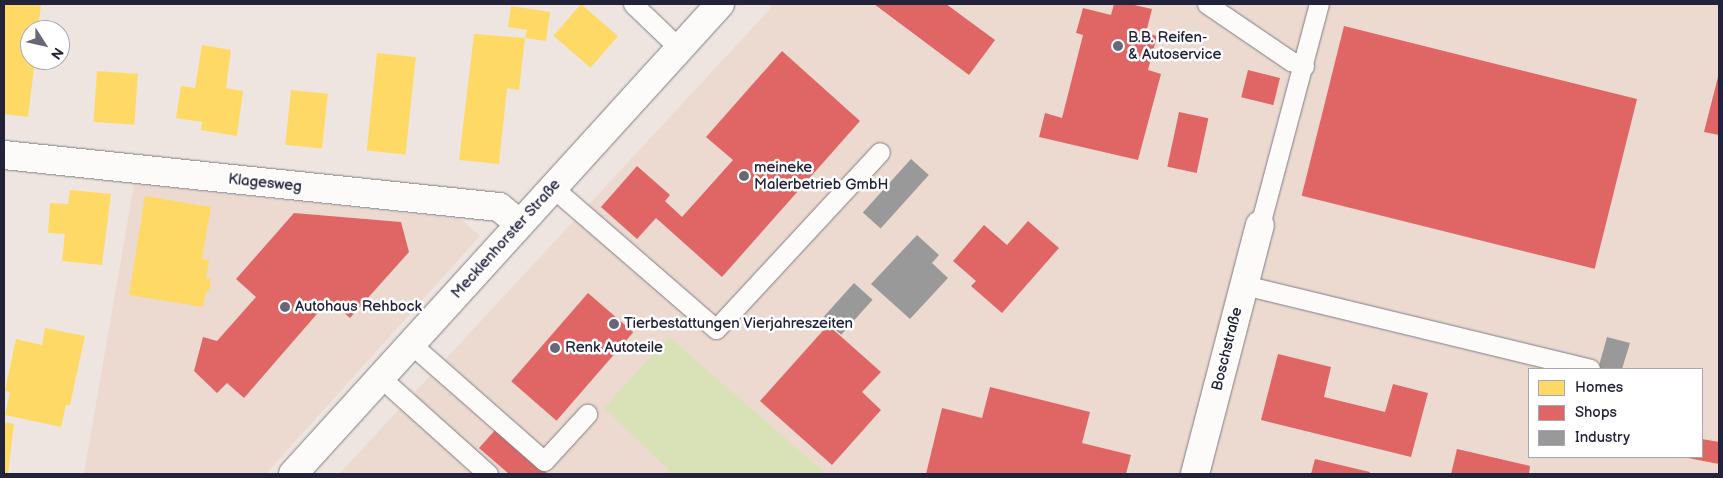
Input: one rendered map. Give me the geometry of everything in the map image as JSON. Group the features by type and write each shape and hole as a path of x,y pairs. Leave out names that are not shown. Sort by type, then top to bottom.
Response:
{"street":[{"name":"Mecklenhorster Straße","path":"293,474 720,4"},
{"name":"Klagesweg","path":"4,156 499,207 520,224"},
{"name":"Boschstraße","path":"1195,474 1260,224"}],"lane":[{"path":"634,4 680,48"},
{"path":"1207,4 1291,62 1304,66"},
{"path":"1260,224 1304,66 1319,4"},
{"path":"552,187 716,329 880,152"},
{"path":"1244,285 1586,368"},
{"path":"411,344 544,461 587,414"},
{"path":"381,378 488,474"}],"shaded area":[{"path":"772,4 1719,4 1719,474 339,474 769,10"},
{"path":"134,184 461,219 480,236 266,474 75,474 84,473"}],"green space":[{"path":"669,337 826,474 671,474 604,408"}],"building: Homes":[{"path":"4,4 41,4 39,20 20,20 20,70 34,70 28,117 4,114"},
{"path":"581,4 618,36 590,68 553,36"},
{"path":"511,6 550,12 546,41 525,38 527,30 508,27"},
{"path":"474,34 525,38 519,90 507,88 499,164 459,160"},
{"path":"202,45 231,50 226,88 243,91 237,136 201,130 202,122 176,118 181,86 195,88"},
{"path":"377,53 416,57 406,155 367,150"},
{"path":"97,71 138,74 134,125 93,122"},
{"path":"291,90 328,94 322,149 285,145"},
{"path":"70,190 111,194 102,265 62,261 65,234 48,233 50,203 68,204"},
{"path":"145,196 211,207 202,259 209,260 206,278 211,279 209,292 206,291 203,307 129,295"},
{"path":"45,328 85,336 70,405 66,405 61,427 5,415 10,392 5,391 16,339 42,345"},
{"path":"4,422 14,424 8,474 4,474"}],"building: Shops":[{"path":"874,4 946,4 995,40 969,75"},
{"path":"1114,4 1130,4 1152,9 1146,33 1157,36 1148,70 1161,74 1138,160 1039,137 1045,113 1062,118 1083,35 1076,33 1083,8 1111,15"},
{"path":"1344,26 1637,99 1595,269 1302,196"},
{"path":"782,51 860,121 722,277 656,218 637,239 601,207 637,166 670,195 665,201 682,217 733,160 706,137"},
{"path":"1248,70 1280,78 1273,105 1241,97"},
{"path":"1719,73 1719,135 1704,132"},
{"path":"1179,112 1208,118 1197,173 1167,167"},
{"name":"Autohaus Rehbock","path":"294,213 401,222 409,252 350,318 329,300 244,398 227,383 217,393 194,371 203,337 217,341 256,297 236,279"},
{"path":"1028,221 1059,248 1002,313 971,286 976,281 953,261 984,225 1007,245"},
{"path":"588,293 633,332 557,421 511,381"},
{"path":"828,325 881,372 862,392 881,410 832,465 760,401"},
{"path":"1278,354 1331,367 1324,397 1385,412 1393,384 1428,393 1411,457 1261,420"},
{"path":"990,387 1090,412 1082,443 1131,455 1126,474 926,474 942,408 982,418"},
{"path":"497,428 548,474 509,474 479,448"},
{"path":"1703,439 1719,442 1719,464 1688,458 1703,458"},
{"path":"1457,449 1530,466 1529,474 1451,474"},
{"path":"1315,459 1370,472 1369,474 1311,474"}],"building: Industry":[{"path":"911,159 929,175 881,229 863,213"},
{"path":"917,235 939,255 932,263 948,278 910,319 871,284"},
{"path":"854,283 873,300 841,335 823,318"},
{"path":"1607,337 1630,343 1622,368 1598,368"}],"place":[{"name":"B.B. Reifen- & Autoservice","path":"1118,46"},
{"name":"meineke Malerbetrieb GmbH","path":"744,176"},
{"name":"Autohaus Rehbock","path":"285,307"},
{"name":"Tierbestattungen Vierjahreszeiten","path":"614,324"},
{"name":"Renk Autoteile","path":"555,348"}]}
